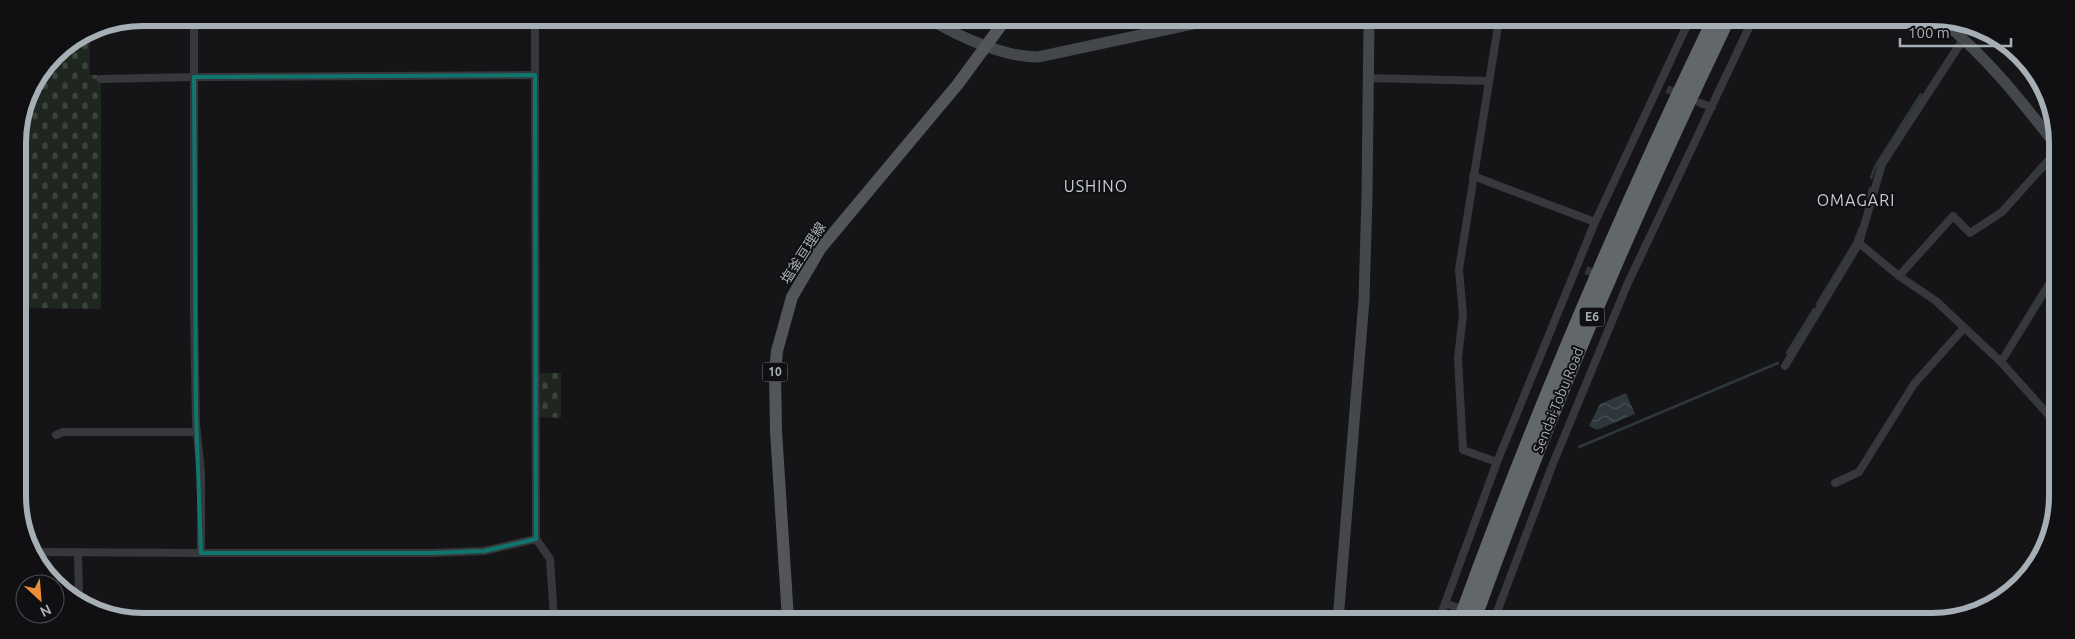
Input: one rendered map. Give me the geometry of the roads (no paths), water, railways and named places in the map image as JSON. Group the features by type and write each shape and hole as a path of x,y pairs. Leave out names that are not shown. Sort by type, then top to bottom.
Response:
{"highway":[{"name":"Sendai-Tobu Road","path":"1459,612 1595,277 1638,180 1711,26"},
{"name":"Sendai-Tobu Road","path":"1481,612 1522,487 1606,283 1649,187 1726,26"}],"main road":[{"name":"塩釜亘理線","path":"788,613 776,431 775,373 781,333 792,298 820,248 952,91 988,46 1001,27"}],"street":[{"path":"943,27 1015,55 1038,57 1181,26"},
{"path":"1339,612 1364,300 1369,26"},
{"path":"1497,462 1464,450 1458,358 1463,315 1459,269 1498,26"},
{"path":"1442,612 1497,462 1595,222 1663,88 1687,26"},
{"path":"1497,612 1623,284 1712,107 1750,26"},
{"path":"194,27 196,432 201,473 201,552"},
{"path":"535,27 536,539 550,558 554,613"},
{"path":"1951,28 1998,72 2047,131"},
{"path":"1785,366 1859,243 1882,164 1964,38"},
{"path":"101,79 535,75"},
{"path":"1367,78 1488,81"},
{"path":"1700,103 1712,107"},
{"path":"1899,276 1953,216 1970,233 2002,212 2049,160"},
{"path":"1473,176 1595,222"},
{"path":"1859,243 1899,276 1936,301 2001,362 2049,415"},
{"path":"1577,267 1586,270"},
{"path":"2001,362 2049,284"},
{"path":"1835,483 1859,472 1914,384 1964,328"},
{"path":"56,434 63,432 196,432"},
{"path":"41,552 449,552 484,551 536,539"},
{"path":"78,552 79,594"},
{"path":"1445,603 1456,612"}],"water":[{"path":"1626,393 1635,414 1597,430 1589,426 1600,404"}],"waterway":[{"path":"1871,178 1876,165 1921,94"},
{"path":"1868,199 1870,188"},
{"path":"1817,304 1854,243 1860,228"},
{"path":"1787,353 1814,309"},
{"path":"1579,447 1778,363"}],"tunnel":[{"path":"1667,89 1681,95"},
{"path":"1586,270 1619,283"}],"district":[{"name":"USHINO","path":"1096,186"},
{"name":"OMAGARI","path":"1856,200"}]}
